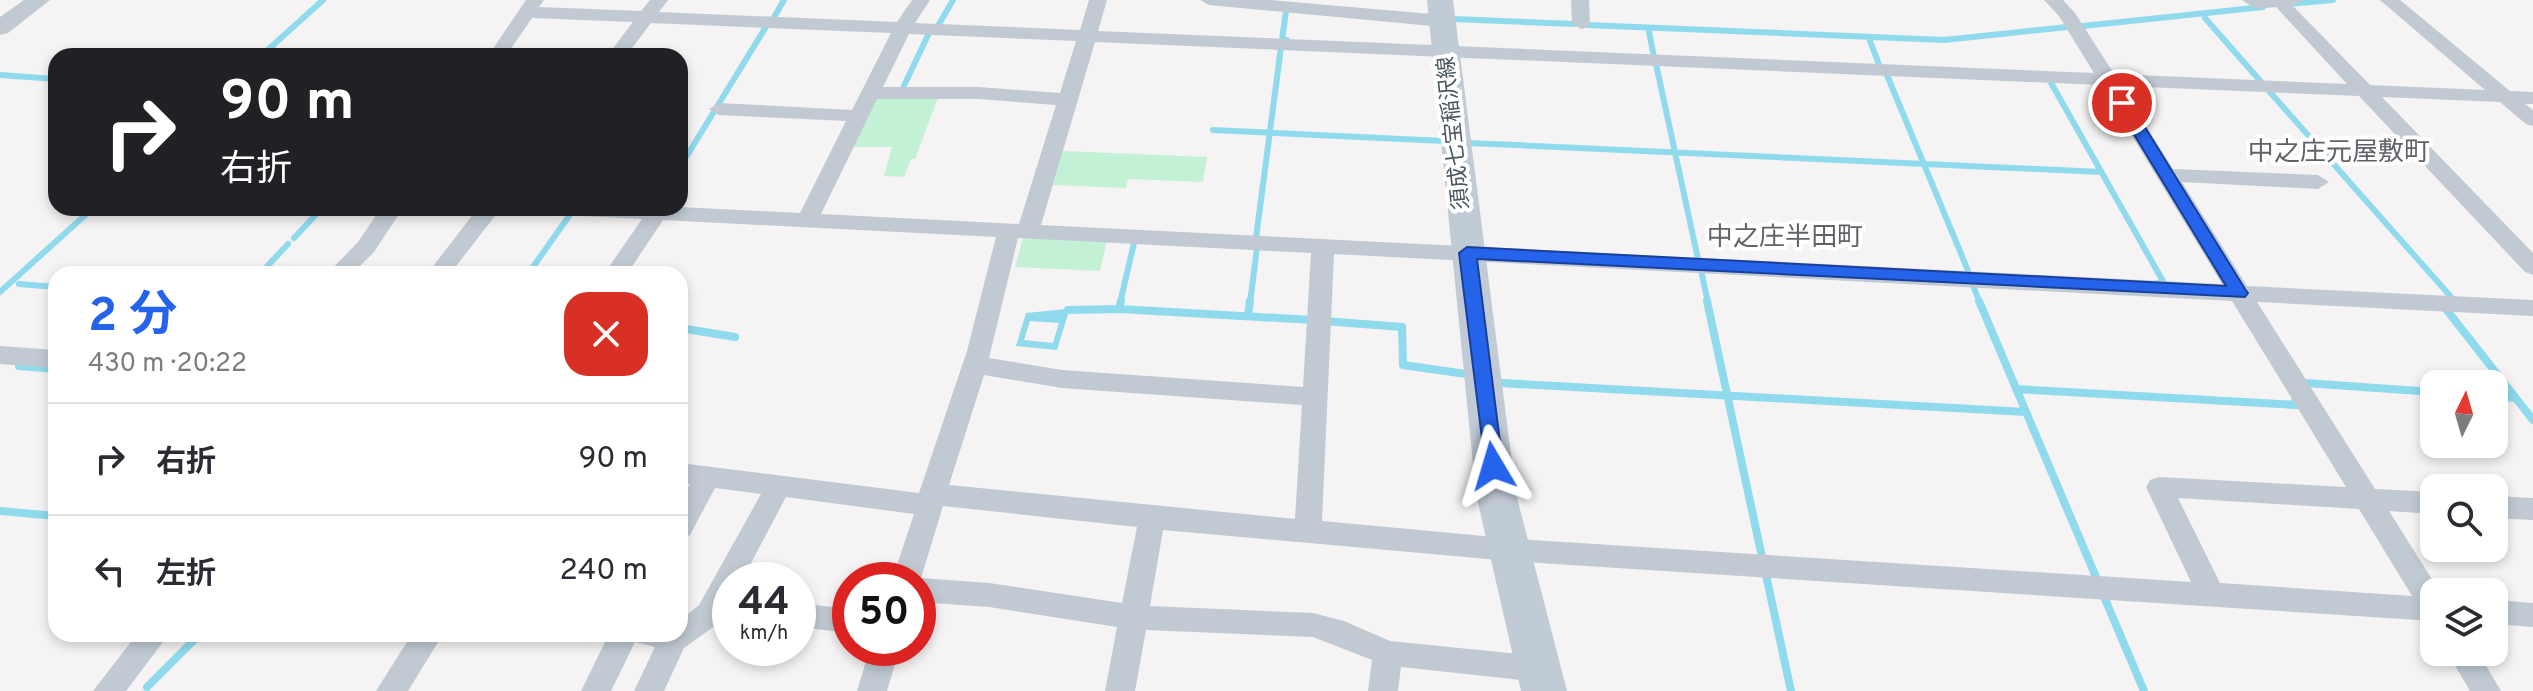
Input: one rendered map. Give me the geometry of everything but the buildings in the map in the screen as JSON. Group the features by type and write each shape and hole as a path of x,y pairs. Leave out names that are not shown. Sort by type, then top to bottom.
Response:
{"main road":[{"name":"須成七宝稲沢線","path":"1443,24 1496,494 1542,680"}],"street":[{"path":"0,28 39,0"},
{"path":"622,48 659,0"},
{"path":"807,220 903,28 921,0"},
{"path":"911,562 1019,232 1068,100 1098,0"},
{"path":"1209,0 1443,24 2107,79 2533,98"},
{"path":"1580,0 1581,23"},
{"path":"2053,0 2066,13 2420,585"},
{"path":"2251,0 2256,4 2290,4 2364,91 2533,267"},
{"path":"2389,0 2533,120"},
{"path":"502,48 531,6 647,17 1087,36 1443,24"},
{"path":"871,93 979,93 1068,100"},
{"path":"719,109 859,116"},
{"path":"2166,175 2318,182"},
{"path":"688,214 2533,308"},
{"path":"346,266 366,247 387,216"},
{"path":"444,266 484,216"},
{"path":"621,266 655,216"},
{"path":"1308,531 1323,246"},
{"path":"0,355 48,358"},
{"path":"975,365 1062,379 1315,397"},
{"path":"688,474 779,486 1509,549 2420,607"},
{"path":"688,512 707,477"},
{"path":"743,562 779,486"},
{"path":"2211,595 2159,487 2420,502"},
{"path":"2508,508 2533,509"},
{"path":"1120,691 1152,518"},
{"path":"936,591 989,595 1134,617 1313,625 1334,630 1388,653 1542,680"},
{"path":"688,632 712,612"},
{"path":"2508,613 2533,615"},
{"path":"113,690 148,642"},
{"path":"391,691 423,642"},
{"path":"596,691 620,642"},
{"path":"649,691 672,642"},
{"path":"1383,691 1388,653"},
{"path":"872,691 880,666"},
{"path":"2471,666 2486,691"}],"green space":[{"path":"877,95 939,95 915,159 911,159 904,177 884,176 892,147 851,147"},
{"path":"1063,151 1207,157 1203,182 1128,179 1126,188 1053,185"},
{"path":"1023,238 1107,240 1100,271 1015,267"}],"water":[{"path":"1069,311 1057,350 1016,346 1026,313","holes":["1030,321 1059,323 1053,343 1024,340"]}],"waterway":[{"path":"270,48 323,0"},
{"path":"773,19 784,0"},
{"path":"938,26 953,0"},
{"path":"2288,4 2333,0"},
{"path":"2083,26 2263,7"},
{"path":"1286,11 1282,40 1287,40"},
{"path":"2205,18 2262,83"},
{"path":"1453,19 1575,24"},
{"path":"688,154 767,25"},
{"path":"1587,25 1944,40 2067,27"},
{"path":"1649,32 1654,57"},
{"path":"902,90 929,33"},
{"path":"1870,41 1880,67"},
{"path":"1270,133 1281,47"},
{"path":"1656,64 1675,152"},
{"path":"0,75 48,78"},
{"path":"1887,75 1924,164"},
{"path":"2050,81 2164,283 2157,283"},
{"path":"2269,91 2452,298"},
{"path":"1213,130 1270,133"},
{"path":"1256,238 1270,133"},
{"path":"1270,133 1444,141"},
{"path":"1469,143 1675,152"},
{"path":"1675,152 1924,164"},
{"path":"1675,152 1698,259"},
{"path":"1924,164 2101,172"},
{"path":"1924,164 1969,273"},
{"path":"0,292 84,216"},
{"path":"294,238 315,216"},
{"path":"534,266 569,216"},
{"path":"1120,303 1134,243"},
{"path":"267,266 288,244"},
{"path":"1250,303 1257,248"},
{"path":"1701,270 1708,303"},
{"path":"1972,283 1980,303"},
{"path":"19,284 48,286"},
{"path":"1119,309 1121,301"},
{"path":"1248,316 1250,301"},
{"path":"1707,301 1727,396"},
{"path":"1979,301 2016,389"},
{"path":"1068,310 1119,309"},
{"path":"1119,309 1313,320"},
{"path":"2446,309 2533,420"},
{"path":"1324,321 1402,327 1403,365 1466,374"},
{"path":"688,329 735,337"},
{"path":"19,366 48,368"},
{"path":"1501,383 1727,396"},
{"path":"2305,383 2420,391"},
{"path":"2016,389 2297,405 2295,401"},
{"path":"2016,389 2096,577"},
{"path":"1727,396 2026,412"},
{"path":"1727,396 1762,557"},
{"path":"2508,397 2515,398"},
{"path":"0,511 48,515"},
{"path":"1766,575 1791,691"},
{"path":"2105,599 2144,691"},
{"path":"147,687 192,642"}],"district":[{"name":"中之庄元屋敷町","path":"2339,153"},
{"name":"中之庄半田町","path":"1785,238"}],"route":[{"path":"1493,466 1467,253 2239,293 2122,103"}]}
